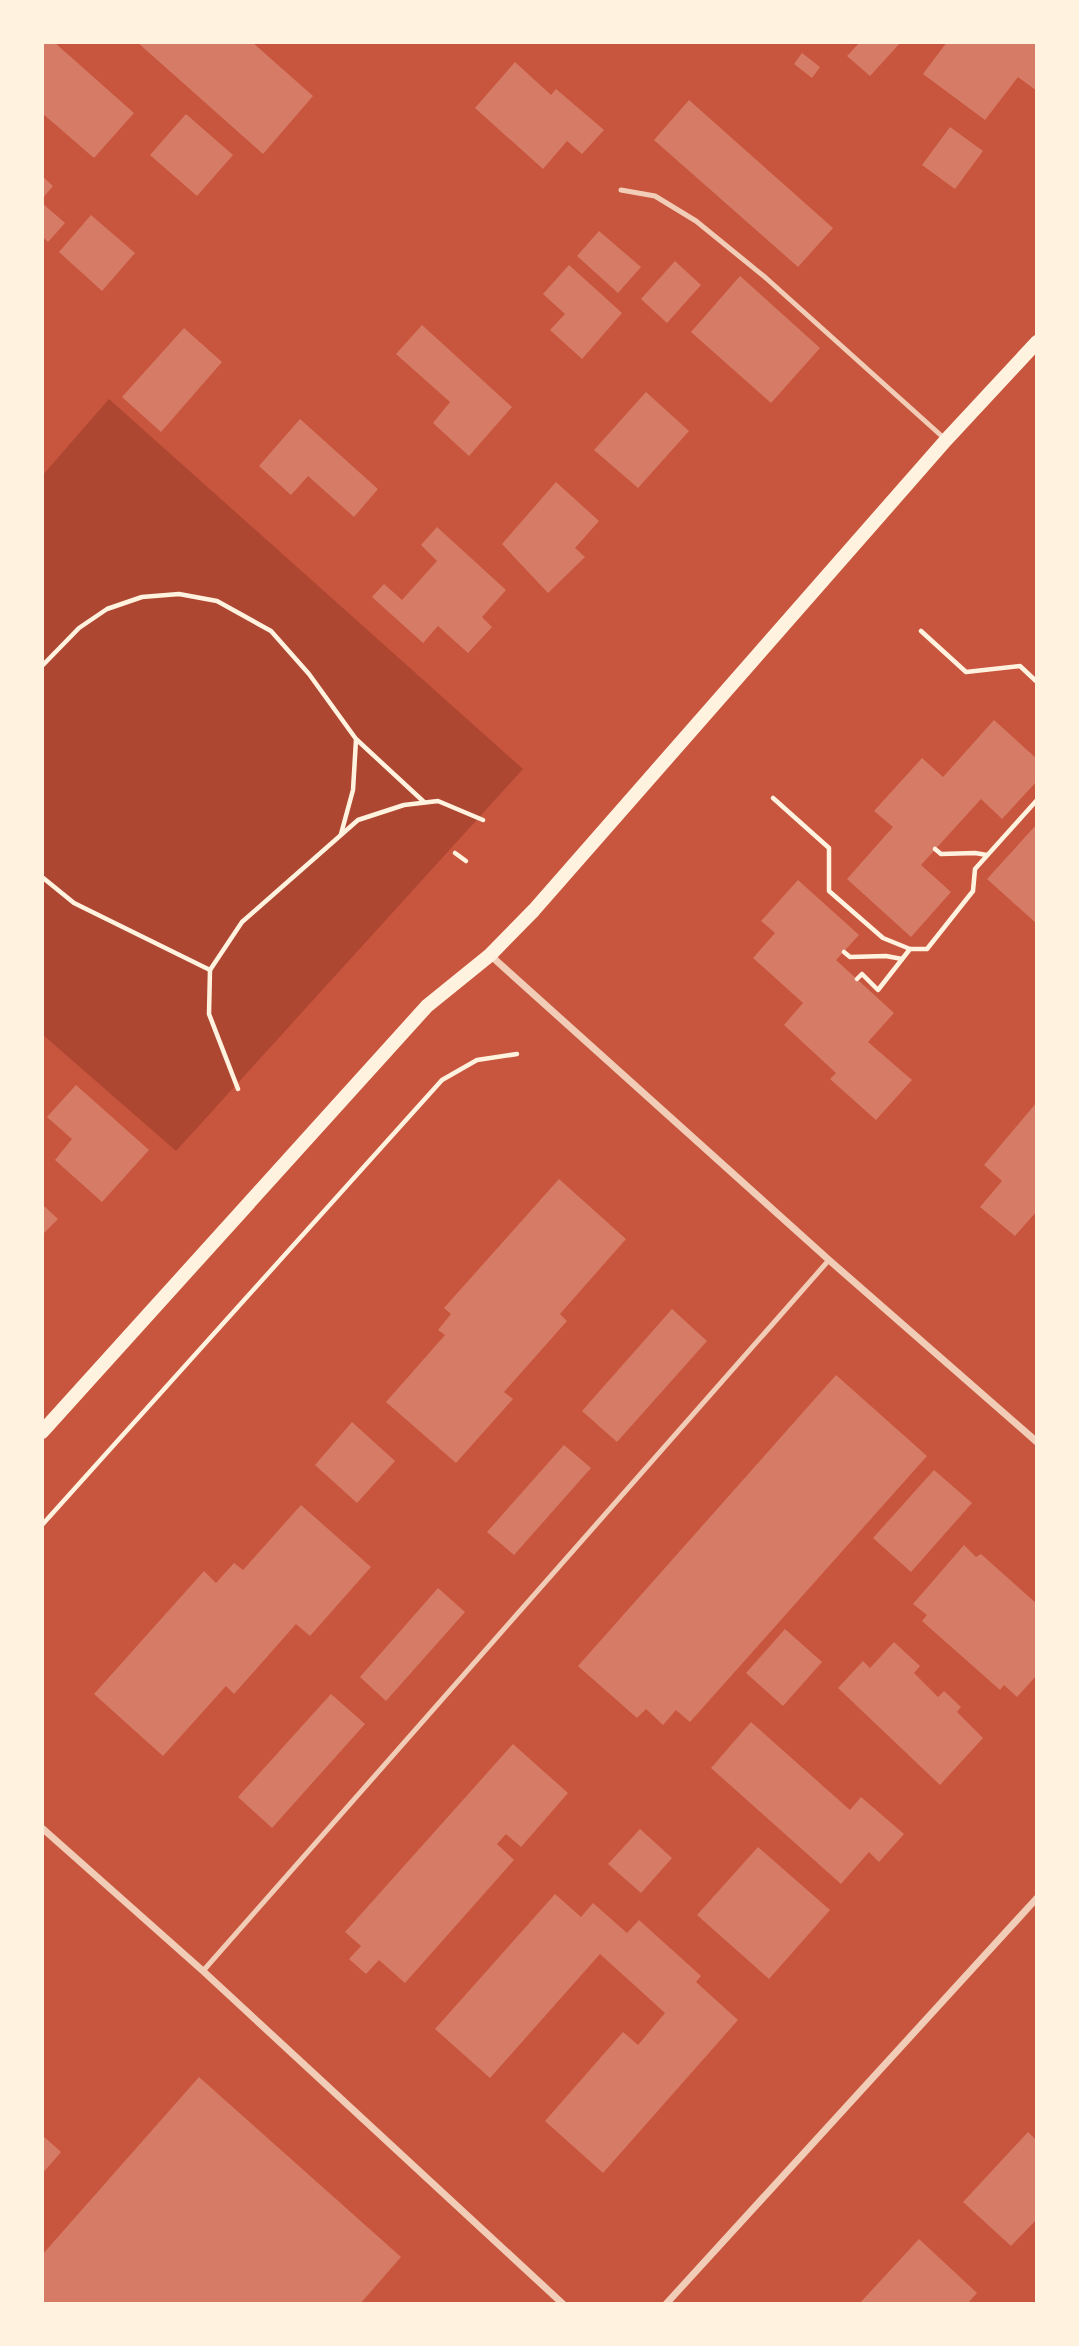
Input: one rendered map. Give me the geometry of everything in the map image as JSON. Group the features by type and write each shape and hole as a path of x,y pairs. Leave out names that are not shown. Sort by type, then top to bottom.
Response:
{"main road":[{"path":"42,1432 427,1006 490,955 534,910 946,440 1037,342"}],"street":[{"path":"490,955 829,1260 1037,1442"},
{"path":"42,1828 203,1971 563,2304"},
{"path":"666,2304 1037,1898"}],"lane":[{"path":"621,190 655,196 695,221 766,278 946,440"},
{"path":"203,1971 829,1260"}],"path":[{"path":"42,666 79,628 107,609 142,597 179,594 217,601 271,631 309,674 356,739 424,802"},
{"path":"921,631 966,672 1020,666 1037,682"},
{"path":"341,834 353,790 356,739"},
{"path":"773,799 829,848 829,891 883,938 910,949 927,949 973,891 975,869 1037,800"},
{"path":"239,1090 209,1014 209,970 242,922 358,820 404,805 438,801 483,820"},
{"path":"936,849 941,854 988,855"},
{"path":"455,853 466,861"},
{"path":"42,877 74,903 209,970"},
{"path":"857,979 862,974 878,990 910,949"},
{"path":"844,952 850,957 886,956 903,959"},
{"path":"42,1525 442,1080 477,1060 517,1054"}],"shaded area":[{"path":"109,399 523,769 176,1151 42,1034 42,476"}],"building":[{"path":"45,42 54,42 134,113 94,158 42,113 42,45"},
{"path":"137,42 252,42 313,96 263,154"},
{"path":"860,42 901,42 870,76 847,56"},
{"path":"947,42 1037,42 1037,91 1018,77 985,120 923,74"},
{"path":"802,53 820,67 812,78 794,64"},
{"path":"515,62 551,95 556,89 604,130 582,154 567,141 543,169 475,108"},
{"path":"689,100 833,228 798,267 654,140"},
{"path":"186,114 233,155 197,196 150,155"},
{"path":"950,127 983,151 955,189 922,165"},
{"path":"42,176 53,186 42,199"},
{"path":"42,203 65,223 48,242 42,236"},
{"path":"91,215 135,253 102,291 59,252"},
{"path":"599,231 641,267 618,293 577,256"},
{"path":"675,261 701,285 667,323 641,299"},
{"path":"569,265 622,313 582,359 550,330 565,314 543,294"},
{"path":"740,276 820,348 771,403 691,332"},
{"path":"422,325 512,407 469,456 433,423 450,402 396,354"},
{"path":"184,328 222,362 161,432 122,397"},
{"path":"646,392 689,431 638,488 594,450"},
{"path":"300,419 378,489 354,517 308,476 291,495 259,466"},
{"path":"556,482 599,521 575,548 585,557 548,593 502,544"},
{"path":"437,527 506,590 482,617 492,627 468,653 438,626 423,643 372,597 384,584 402,600 437,561 421,545"},
{"path":"994,720 1037,759 1037,781 1002,819 981,799 921,865 951,892 911,937 847,879 893,827 874,811 922,758 943,777"},
{"path":"1037,824 1037,924 987,879"},
{"path":"798,880 859,935 836,960 894,1013 868,1042 912,1080 876,1120 830,1079 836,1073 784,1025 803,1003 753,958 775,933 761,921"},
{"path":"76,1085 149,1150 102,1202 55,1160 72,1139 47,1117"},
{"path":"1037,1102 1037,1211 1015,1236 980,1207 1002,1181 984,1165"},
{"path":"559,1179 626,1239 560,1314 567,1321 504,1392 513,1399 456,1463 386,1402 445,1335 438,1330 451,1314 444,1308"},
{"path":"42,1204 58,1219 42,1235"},
{"path":"672,1309 707,1341 617,1442 582,1411"},
{"path":"836,1375 927,1456 690,1722 676,1710 663,1725 646,1709 637,1718 578,1666"},
{"path":"352,1422 395,1461 357,1503 315,1465"},
{"path":"564,1445 591,1468 514,1555 487,1532"},
{"path":"934,1470 972,1503 911,1572 873,1538"},
{"path":"301,1505 371,1567 310,1636 296,1624 234,1694 226,1686 163,1756 94,1694 204,1571 216,1583 234,1563 243,1570"},
{"path":"964,1545 976,1557 981,1554 1037,1604 1037,1675 1017,1697 1004,1685 1000,1690 922,1621 927,1615 913,1604"},
{"path":"438,1588 465,1612 386,1701 360,1677"},
{"path":"785,1629 822,1662 783,1706 746,1673"},
{"path":"894,1642 920,1666 914,1673 938,1697 944,1691 961,1707 957,1712 983,1738 940,1785 838,1688 863,1661 870,1668"},
{"path":"331,1694 365,1724 272,1828 238,1797"},
{"path":"751,1722 850,1810 861,1797 904,1834 879,1862 869,1852 841,1884 711,1768"},
{"path":"513,1744 568,1793 521,1847 506,1834 497,1844 514,1860 405,1983 379,1960 366,1974 349,1959 361,1946 345,1932"},
{"path":"640,1829 672,1858 641,1893 608,1864"},
{"path":"758,1847 830,1910 769,1979 697,1915"},
{"path":"555,1894 581,1917 593,1903 627,1933 639,1920 701,1976 696,1982 738,2020 603,2173 545,2121 623,2032 638,2045 665,2013 600,1954 490,2078 435,2029"},
{"path":"199,2077 401,2257 360,2304 42,2304 42,2255"},
{"path":"1028,2132 1037,2141 1037,2219 1011,2246 963,2202"},
{"path":"42,2135 61,2152 42,2174"},
{"path":"919,2239 977,2293 967,2304 859,2304"}]}
